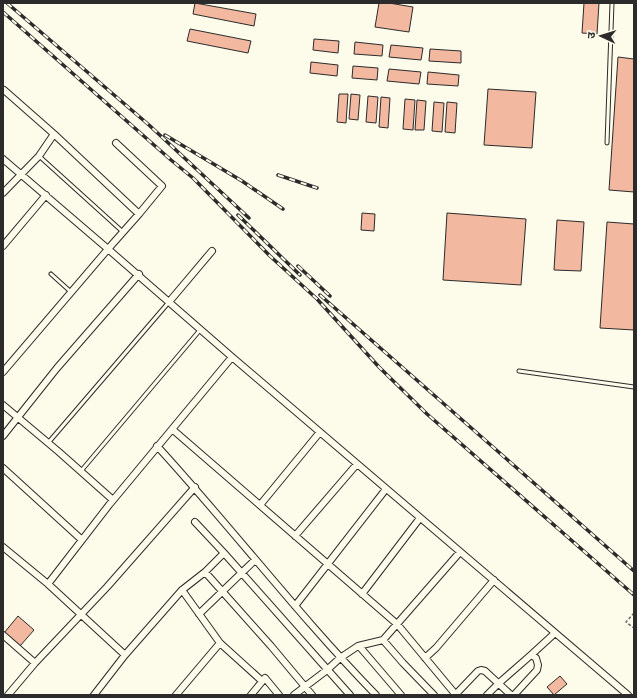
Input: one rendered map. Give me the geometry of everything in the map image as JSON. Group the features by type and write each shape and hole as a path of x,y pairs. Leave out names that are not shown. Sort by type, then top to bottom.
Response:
{"street":[{"path":"3,90 54,134 139,214"},
{"path":"3,193 39,156 54,134"},
{"path":"3,372 162,186 116,143"},
{"path":"3,159 139,274 232,358 494,580 624,694"},
{"path":"3,246 46,195"},
{"path":"169,302 212,251"},
{"path":"3,436 57,368 139,274"},
{"path":"48,584 113,500 232,358"},
{"path":"3,404 113,500"},
{"path":"172,429 397,624 456,695 478,671 481,670 485,671 511,695"},
{"path":"260,505 320,432"},
{"path":"158,446 195,487 255,560 340,658 376,695"},
{"path":"295,536 357,464"},
{"path":"3,468 82,540"},
{"path":"8,695 80,614 107,587 195,487"},
{"path":"295,606 386,489"},
{"path":"362,594 420,518"},
{"path":"195,522 350,695"},
{"path":"3,547 48,584 125,655"},
{"path":"294,695 327,670 340,658 359,646 383,640 460,552"},
{"path":"94,695 125,655 182,590 205,572 224,553"},
{"path":"199,614 255,560"},
{"path":"205,572 271,646 312,695"},
{"path":"425,658 436,648 494,580"},
{"path":"182,590 220,643 262,681"},
{"path":"487,695 498,683 555,633"},
{"path":"3,635 35,664"},
{"path":"383,640 434,695"},
{"path":"176,695 220,643"},
{"path":"359,646 401,695"},
{"path":"514,695 536,670 538,665 536,658 531,655"},
{"path":"251,695 265,678 279,695"}],"lane":[{"path":"607,143 612,3"},
{"path":"39,156 123,232"},
{"path":"51,274 72,292"},
{"path":"48,443 169,302"},
{"path":"80,472 200,330"},
{"path":"519,371 634,387"}],"path":[{"path":"634,613 626,622 634,628"}],"building":[{"path":"195,3 256,14 254,26 193,14"},
{"path":"379,3 413,7 409,32 375,27"},
{"path":"584,3 599,3 597,34 582,33"},
{"path":"190,29 251,41 248,53 187,41"},
{"path":"314,39 339,41 338,53 313,50"},
{"path":"355,42 383,45 382,56 354,54"},
{"path":"391,45 423,48 421,60 389,57"},
{"path":"430,49 461,51 461,63 429,61"},
{"path":"618,57 634,59 634,192 609,190"},
{"path":"311,62 338,65 337,76 310,73"},
{"path":"353,66 378,68 377,80 352,78"},
{"path":"389,69 421,72 419,84 387,81"},
{"path":"428,72 459,75 458,86 427,84"},
{"path":"488,89 536,92 532,148 484,145"},
{"path":"339,94 348,94 346,123 337,122"},
{"path":"351,94 360,95 358,120 349,119"},
{"path":"368,96 378,97 376,123 366,122"},
{"path":"381,97 390,98 388,128 379,127"},
{"path":"405,99 415,100 413,130 403,129"},
{"path":"417,100 426,101 424,130 415,130"},
{"path":"434,102 444,103 442,132 432,131"},
{"path":"447,102 457,103 455,133 445,132"},
{"path":"362,213 375,214 374,231 361,230"},
{"path":"447,213 526,219 521,285 443,280"},
{"path":"557,220 584,222 581,271 554,270"},
{"path":"607,222 634,224 634,330 600,328"},
{"path":"18,616 34,630 20,646 4,633"},
{"path":"560,676 567,684 554,695 547,687"}],"railway":[{"path":"7,3 149,125 249,218"},
{"path":"3,12 193,178 270,256 317,299 379,367 427,414 634,595"},
{"path":"165,135 242,181 283,209"},
{"path":"278,175 317,188"},
{"path":"238,215 300,275"},
{"path":"298,266 330,296"},
{"path":"320,295 634,571"}]}
